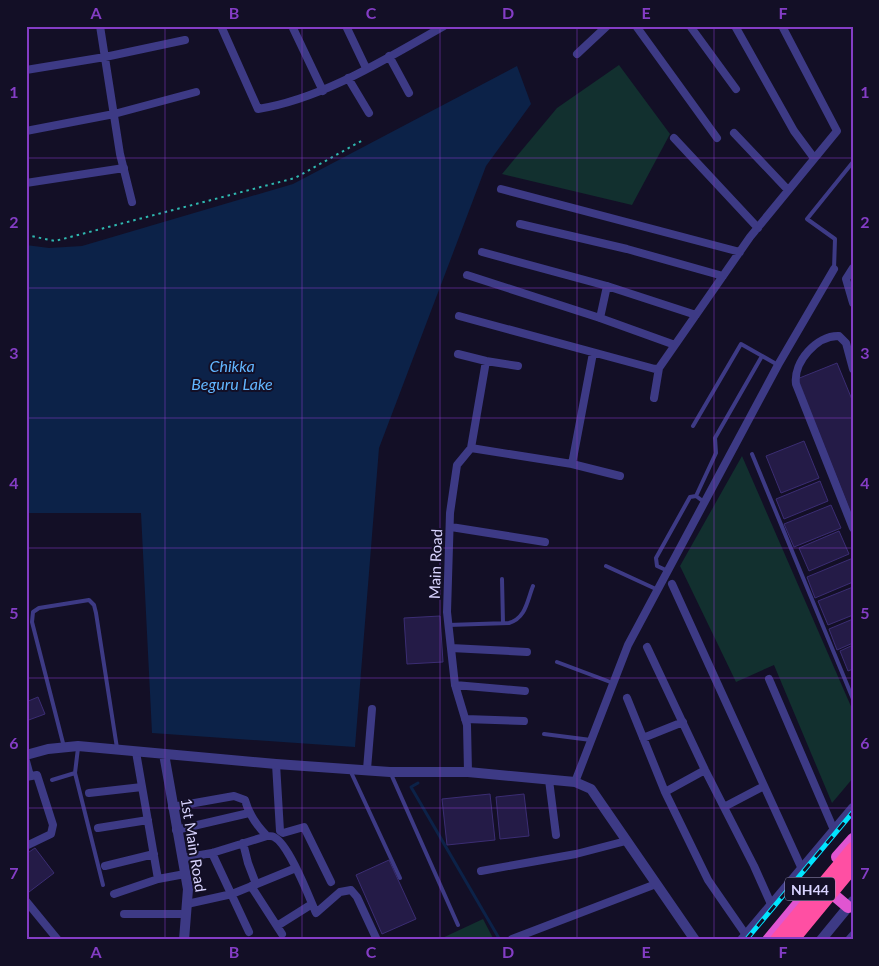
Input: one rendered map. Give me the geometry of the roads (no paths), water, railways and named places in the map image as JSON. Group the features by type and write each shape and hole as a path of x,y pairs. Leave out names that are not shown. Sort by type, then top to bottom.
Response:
{"highway":[{"name":"NH44","path":"768,940 853,839"},
{"path":"777,940 853,849"},
{"path":"792,940 853,866"},
{"name":"NH44","path":"799,940 853,875"},
{"path":"836,896 850,904"}],"street":[{"path":"100,26 114,114 132,202"},
{"path":"221,26 258,109 277,106 323,91 444,26"},
{"path":"292,26 323,91"},
{"path":"346,26 366,68"},
{"path":"424,26 429,35"},
{"path":"577,54 607,26"},
{"path":"636,26 717,138"},
{"path":"690,26 736,88"},
{"path":"735,26 794,131 814,158"},
{"path":"654,398 659,368 758,228 837,131 782,26"},
{"path":"26,70 105,57 185,40"},
{"path":"388,56 409,93"},
{"path":"348,78 369,113"},
{"path":"26,132 114,114 196,92"},
{"path":"734,133 788,190"},
{"path":"674,138 758,228"},
{"path":"26,183 124,168"},
{"path":"501,189 740,252"},
{"path":"520,224 627,249 723,276"},
{"path":"482,252 607,286 696,315"},
{"path":"853,268 846,279 853,303"},
{"path":"574,782 628,645 778,365 834,269"},
{"path":"467,275 600,318 675,345"},
{"path":"600,318 607,286"},
{"path":"459,316 593,353 655,369 659,368"},
{"path":"853,369 846,343 840,336 831,335 810,350 794,375 853,528"},
{"path":"572,464 593,353"},
{"path":"458,354 518,366"},
{"name":"Main Road","path":"468,772 467,726 455,685 447,612 450,513 457,465 471,448 486,361"},
{"path":"471,448 572,464 620,476"},
{"path":"451,527 545,542"},
{"path":"672,584 802,869"},
{"path":"648,647 705,770 754,866 771,904"},
{"path":"451,648 527,652"},
{"path":"769,679 834,830"},
{"path":"455,685 525,690"},
{"path":"627,698 665,792 708,880 744,937 853,808"},
{"path":"367,769 372,709"},
{"path":"465,719 524,721"},
{"path":"643,738 683,722"},
{"path":"26,754 48,749 78,746 276,764 390,772 468,772 574,782 592,789 695,940"},
{"path":"136,752 158,880"},
{"name":"1st Main Road","path":"164,754 188,889 184,940"},
{"path":"26,761 28,776 37,775 40,780 53,825 50,834 26,846"},
{"path":"276,764 280,830 282,833 304,828 331,882"},
{"path":"665,792 705,770"},
{"path":"549,780 556,835"},
{"path":"724,807 764,786"},
{"path":"89,792 142,787"},
{"path":"172,806 234,796 245,800 256,826 266,836"},
{"path":"176,830 249,813"},
{"path":"98,828 148,820"},
{"path":"182,858 212,853 266,836 274,837 282,844 296,868 316,912 340,892 351,890 357,897 377,940"},
{"path":"481,871 576,854 626,841"},
{"path":"243,843 253,885 282,934"},
{"path":"212,853 250,932"},
{"path":"105,866 154,854"},
{"path":"124,914 187,909 232,894 296,868"},
{"path":"114,894 158,880 185,874"},
{"path":"512,939 656,884"},
{"path":"26,901 58,940"},
{"path":"277,926 312,904"},
{"path":"821,940 850,904"}],"lane":[{"path":"834,269 835,239 807,219 853,162"},
{"path":"693,426 741,344 778,365"},
{"path":"696,496 716,453 714,438 762,356"},
{"path":"752,454 853,699"},
{"path":"668,571 657,566 656,558 690,497 696,496 705,502"},
{"path":"606,566 658,590"},
{"path":"502,579 503,623"},
{"path":"448,624 515,621 522,616 533,586"},
{"path":"64,747 32,622 33,612 39,608 89,600 94,605 96,613 117,750"},
{"path":"556,662 613,682"},
{"path":"544,734 591,740"},
{"path":"78,746 75,773 103,885"},
{"path":"349,768 400,878"},
{"path":"390,772 458,925"},
{"path":"52,780 75,773"},
{"path":"846,940 853,932"}],"water":[{"name":"Chikka Beguru Lake","path":"517,66 531,104 486,166 379,448 355,747 152,733 141,513 26,513 26,245 49,248 82,246 293,184"}],"waterway":[{"path":"418,783 411,787 500,940"}],"railway":[{"path":"746,940 853,812"}]}
